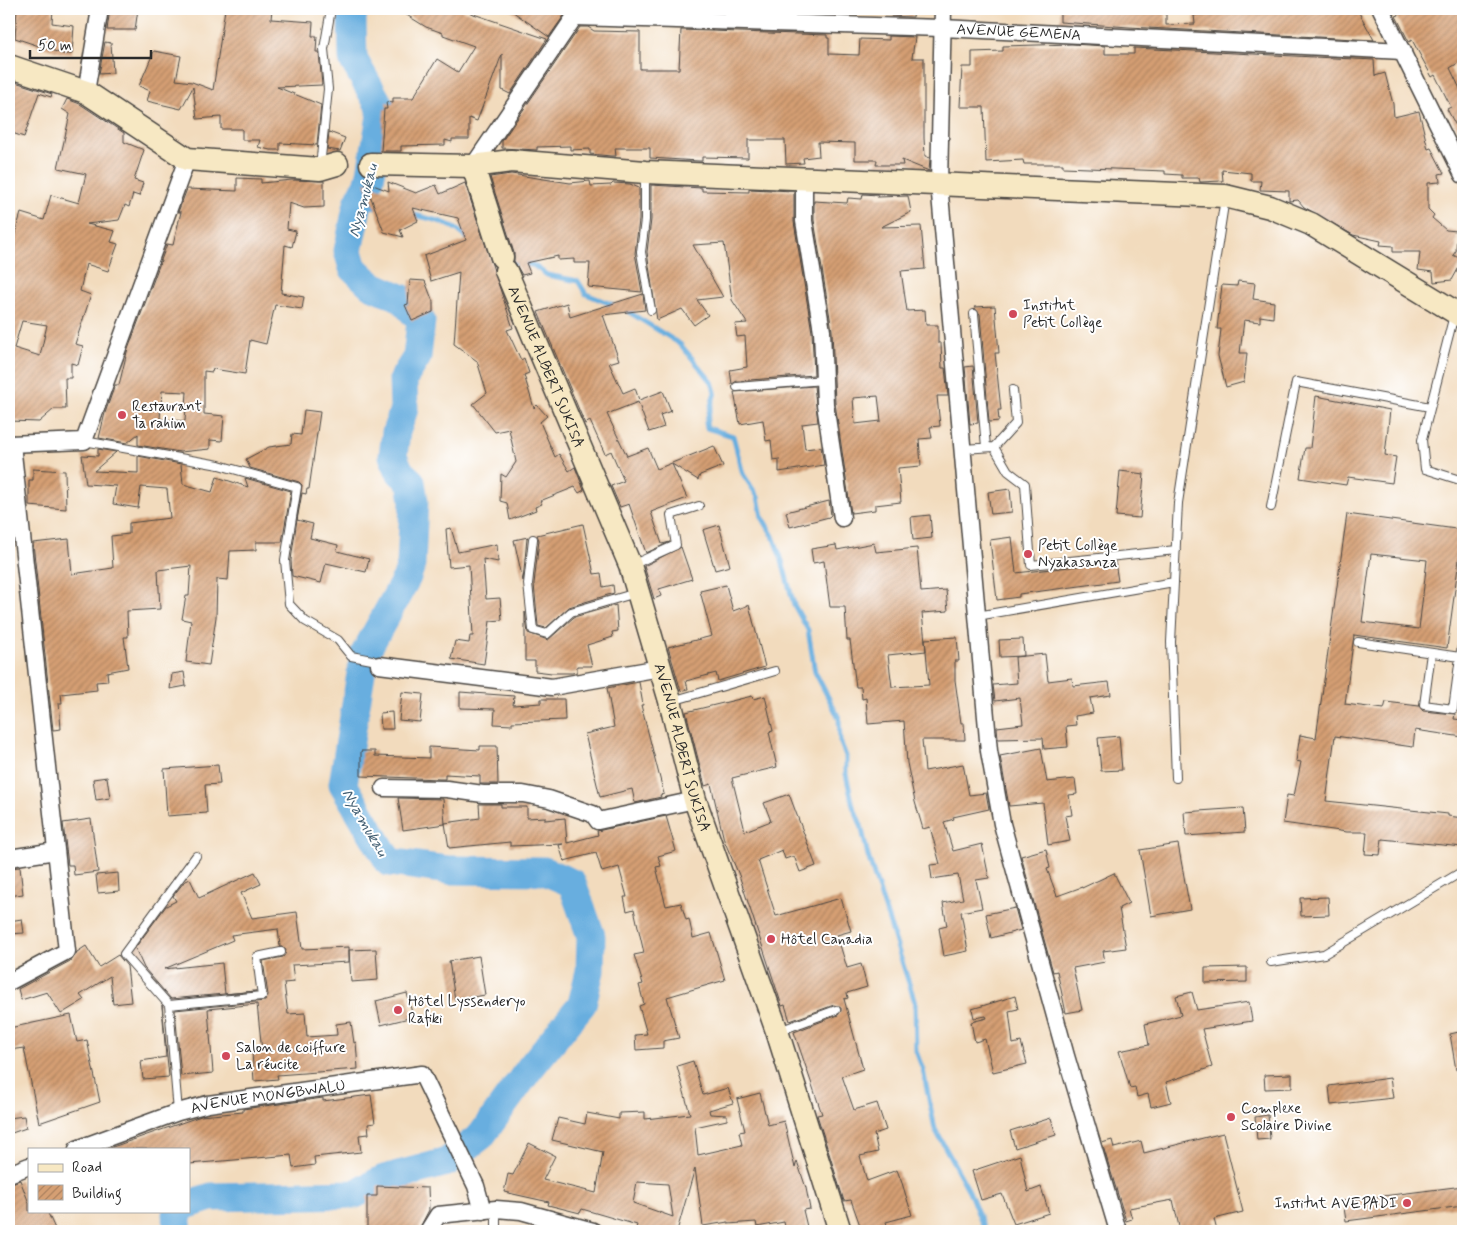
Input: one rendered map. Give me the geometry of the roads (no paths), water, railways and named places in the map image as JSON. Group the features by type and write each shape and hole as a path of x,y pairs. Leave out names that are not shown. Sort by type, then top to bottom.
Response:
{"street":[{"path":"86,92 100,9"},
{"path":"943,9 940,183 989,751 1002,824 1066,1056 1118,1231"},
{"path":"1381,9 1403,50 1463,175"},
{"path":"473,166 578,13"},
{"name":"AVENUE GEMENA","path":"578,13 1403,50"},
{"path":"9,66 86,92 187,159 329,167"},
{"path":"9,982 67,951 10,444 84,441 187,159"},
{"path":"381,164 473,166 512,162 645,172 1225,196 1270,206 1311,224 1459,315"},
{"name":"AVENUE ALBERT SUKISA","path":"473,166 504,264 630,565 670,701 695,800 777,1031 840,1231"},
{"path":"804,178 804,221 822,331 825,404 842,518"},
{"path":"376,662 552,687 660,668"},
{"path":"384,788 447,789 483,794 523,794 593,814 598,822 695,800"},
{"path":"9,858 56,851"},
{"name":"AVENUE MONGBWALU","path":"80,1148 178,1112 208,1104 422,1074 476,1186 490,1210"},
{"path":"9,1174 28,1166"},
{"path":"428,1231 438,1215 490,1210 521,1211 592,1231"}],"lane":[{"path":"329,167 328,89 324,49 331,9"},
{"path":"645,172 641,252 651,310"},
{"path":"1176,778 1171,642 1178,503 1225,196"},
{"path":"974,314 990,447 1008,471 1025,484 1031,566 1176,550"},
{"path":"1459,315 1430,407 1422,440 1425,469 1463,481"},
{"path":"737,387 824,380"},
{"path":"1271,507 1296,382 1430,407"},
{"path":"963,449 990,447 1016,423 1013,390"},
{"path":"84,441 219,466 297,488 285,560 289,604 305,621 338,640 351,656 376,662"},
{"path":"630,565 676,545 671,515 700,506"},
{"path":"533,539 528,584 533,630 547,634 571,612 638,592"},
{"path":"977,616 1174,582"},
{"path":"1431,653 1424,705 1453,709 1463,640"},
{"path":"1358,642 1460,657"},
{"path":"670,701 775,671"},
{"path":"178,1112 169,1005 124,954 196,856"},
{"path":"1271,962 1324,954 1463,871"},
{"path":"169,1005 262,996 257,957 281,952"},
{"path":"777,1031 836,1010"},
{"path":"490,1210 496,1231"}],"waterway":[{"name":"Nyamukau","path":"190,1204 211,1197 355,1194 384,1179 447,1162 481,1136 530,1068 582,1004 590,971 591,936 572,883 544,871 448,870 389,862 343,784 364,655 407,577 411,565 414,501 411,482 400,472 393,456 396,432 404,409 403,379 417,357 421,321 401,298 371,285 353,268 348,251 358,203 370,179 382,110 353,59 352,19 354,9"},
{"path":"358,203 380,208"},
{"path":"410,214 449,225 462,233 467,239"},
{"path":"508,263 533,265 547,275 578,281 586,294 616,306"},
{"path":"624,309 680,344 712,382 715,392 706,423 707,428 733,436 743,474 758,497 762,517 773,536 794,605 808,630 815,672 839,718 840,741 846,756 846,774 853,806 861,825 868,856 915,1002 916,1051 923,1070 935,1129 969,1191 985,1231"},
{"name":"Nyamukau","path":"178,1231 176,1215 179,1212"}],"place":[{"name":"Institut Petit Collège","path":"1013,314"},
{"name":"Restaurant Ta rahim","path":"122,415"},
{"name":"Petit Collège Nyakasanza","path":"1028,554"},
{"name":"Hôtel Canadia","path":"771,939"},
{"name":"Hôtel Lyssenderyo Rafiki","path":"398,1010"},
{"name":"Salon de coiffure La réucite","path":"226,1056"},
{"name":"Complexe Scolaire Divine","path":"1231,1117"},
{"name":"Institut AVEPADI","path":"1407,1203"}]}
